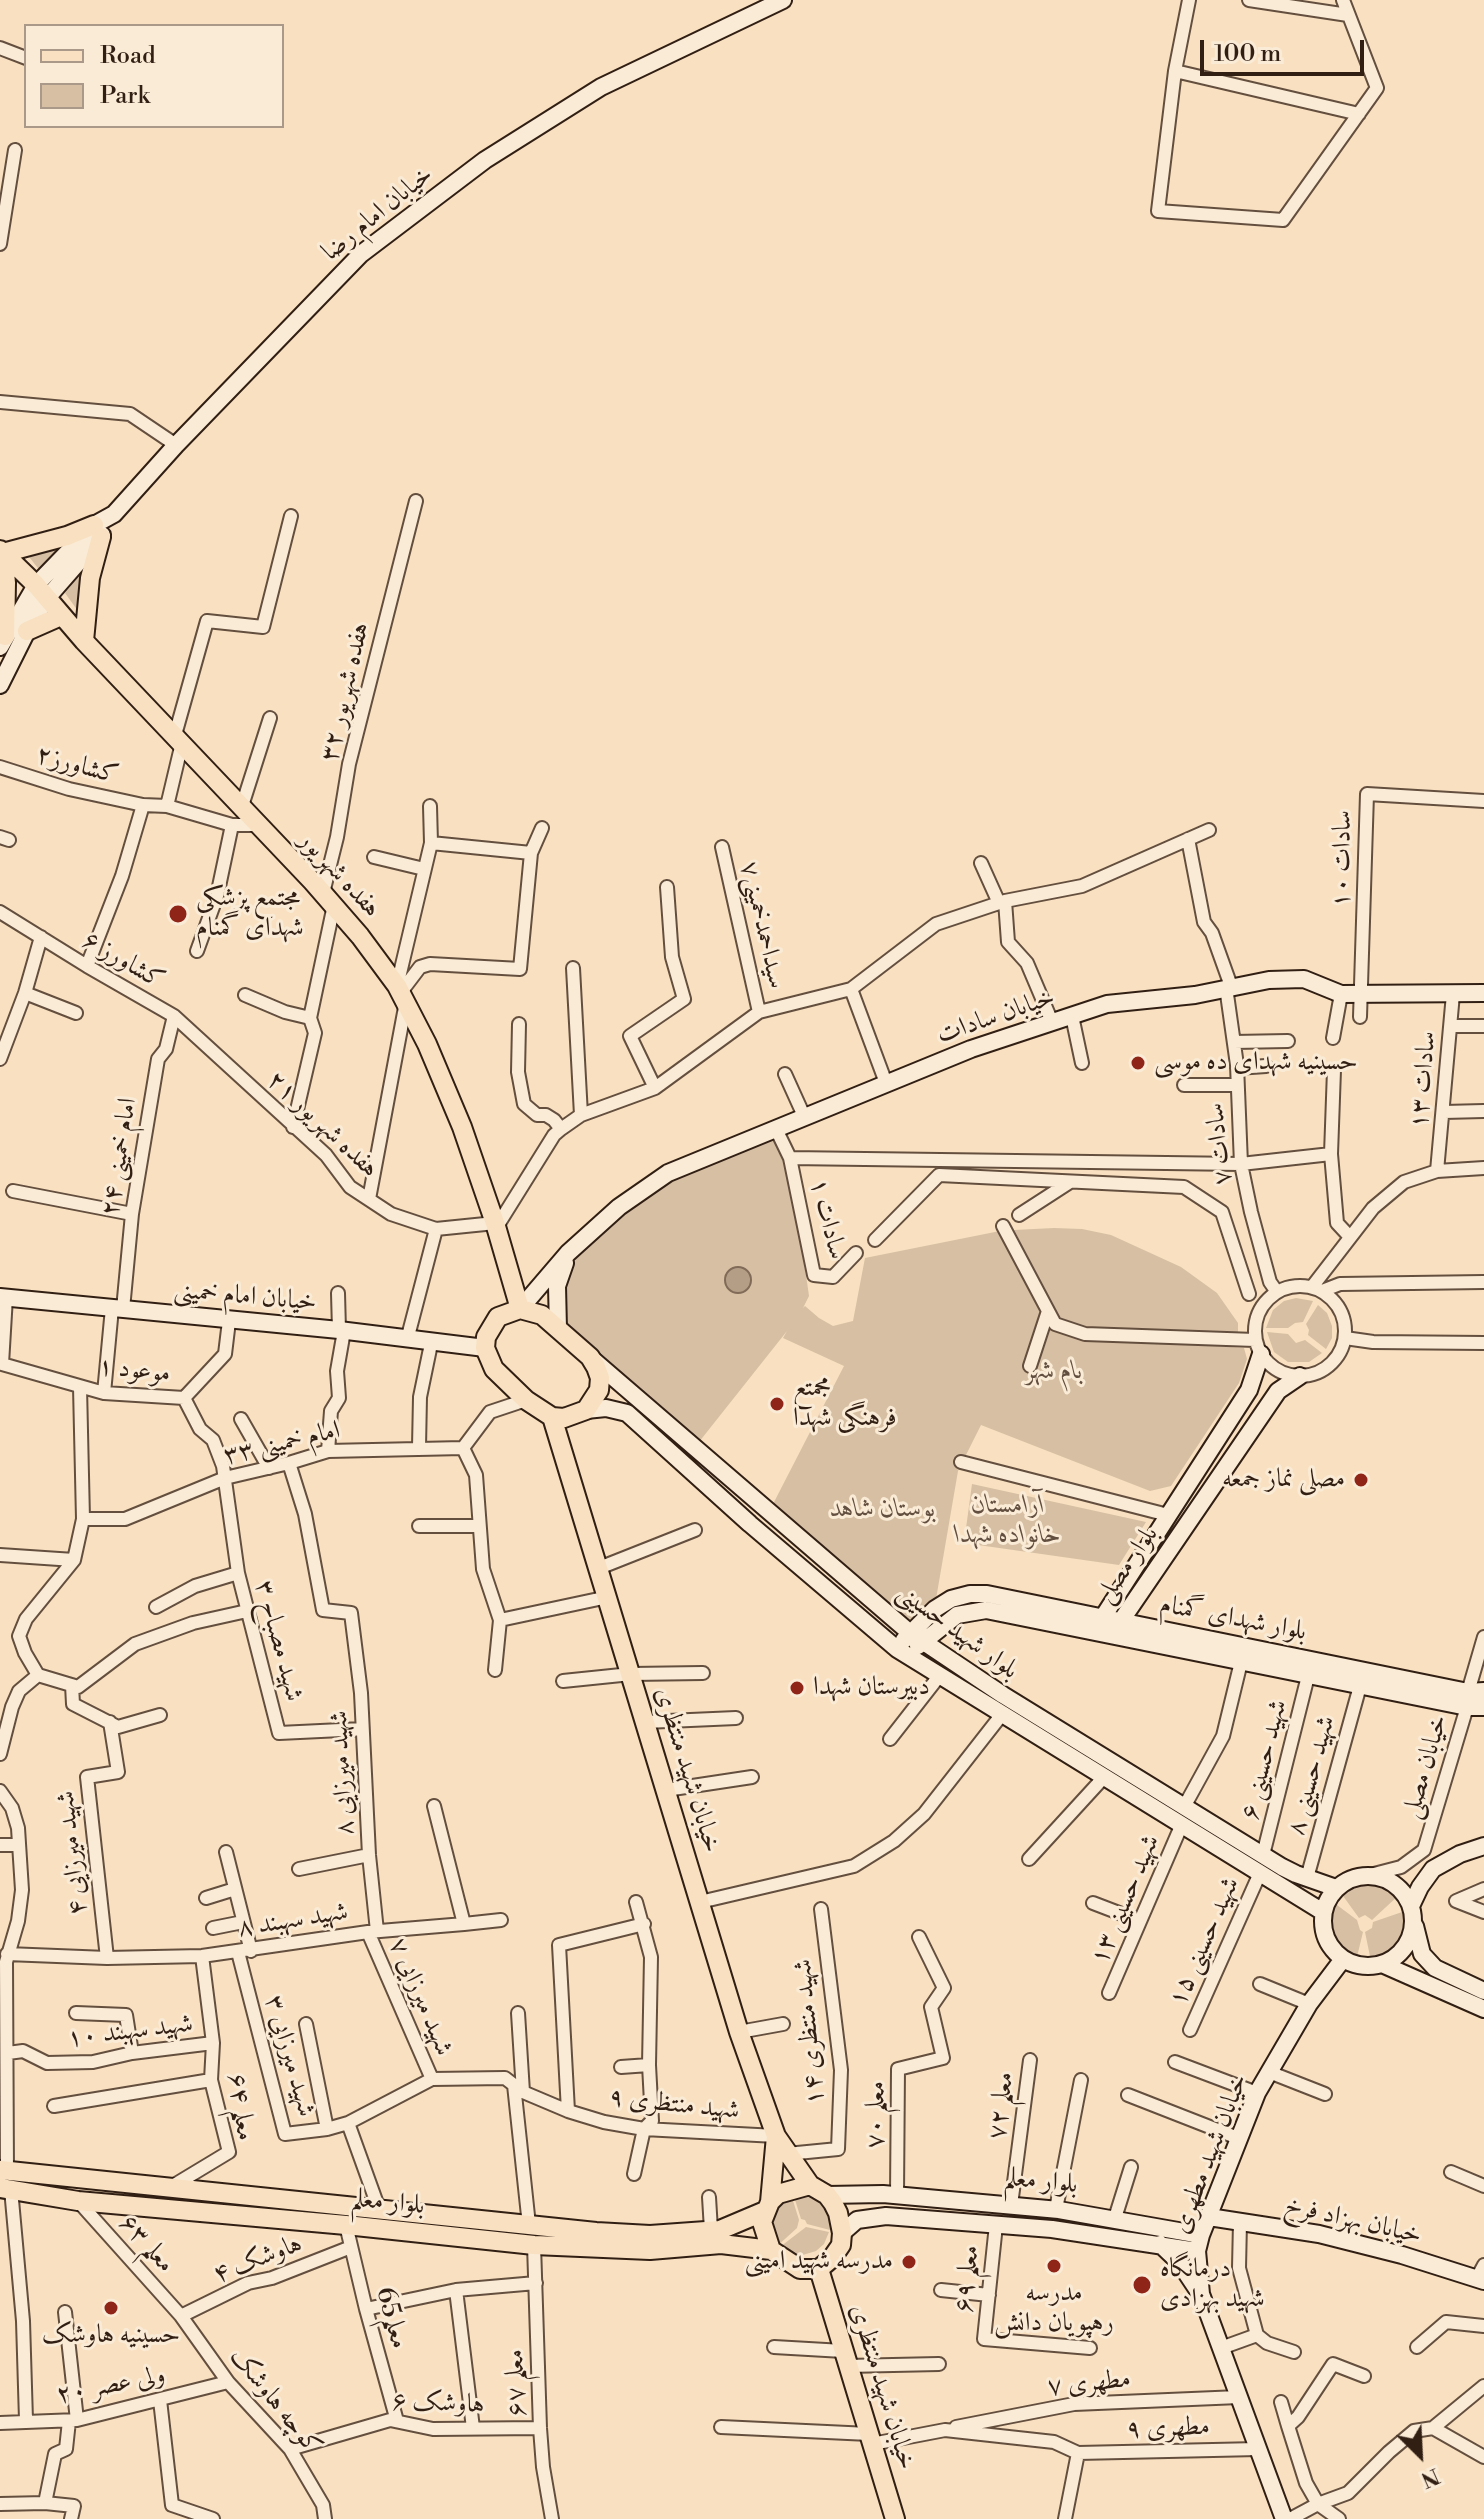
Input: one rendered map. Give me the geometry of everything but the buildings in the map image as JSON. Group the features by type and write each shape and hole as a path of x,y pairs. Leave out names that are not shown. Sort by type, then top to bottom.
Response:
{"main road":[{"path":"61,616 14,635 2,552 97,531 84,641"},
{"name":"هفده شهریور","path":"2,552 178,739 236,817 256,825 328,899 401,993 427,1044 462,1127 520,1309"},
{"path":"520,1309 542,1315 558,1329 590,1357 600,1378 594,1401 586,1410 564,1418 552,1417 526,1400 494,1369 485,1348 486,1337 498,1317 520,1309"},
{"name":"خیابان شهید منتظری","path":"552,1417 739,2032 776,2136"},
{"path":"776,2136 810,2185 827,2195 838,2213 841,2245 819,2269 800,2269 771,2250 764,2233 776,2136"},
{"name":"بلوار معلم","path":"4,2179 171,2187 650,2235 720,2230 767,2206"},
{"name":"بلوار معلم","path":"4,2179 78,2201 534,2245 650,2250 721,2244 771,2250"},
{"path":"767,2206 788,2190 810,2185"},
{"name":"خیابان شهید منتظری","path":"819,2269 895,2519"}],"street":[{"name":"خیابان امام رضا","path":"0,685 14,635 42,591 176,445 361,254 485,160 601,87 783,0"},
{"path":"1189,0 1175,71 1158,211 1283,220 1377,88 1343,0"},
{"path":"1249,0 1348,15"},
{"path":"0,48 24,57"},
{"path":"1175,71 1359,114"},
{"path":"0,244 15,150"},
{"path":"0,402 130,414 176,445"},
{"name":"هفده شهریور ۳۲","path":"293,1127 315,1033 310,1018 349,764 416,501"},
{"path":"167,806 178,739 207,621 263,627 291,516"},
{"path":"197,951 217,896 236,817 270,718"},
{"name":"کشاورز۲","path":"0,767 69,789 143,805 236,817"},
{"name":"سادات ۱۰","path":"1362,995 1367,794 1484,801"},
{"path":"87,966 122,876 143,805"},
{"path":"369,1199 401,993 431,843 430,806"},
{"path":"401,993 420,967 430,964 520,969 531,853 542,828"},
{"path":"496,1226 554,1135 561,1129 581,1115 655,1088 759,1012 851,989 936,924 1002,902 1082,886 1209,830"},
{"name":"سادات ۷","path":"1188,839 1204,922 1212,933 1228,987 1237,1068 1241,1164 1270,1282 1277,1292"},
{"path":"431,843 531,853"},
{"name":"سیداحمدخمینی۷","path":"722,847 759,1012"},
{"path":"374,857 424,869"},
{"path":"981,863 1002,902 1008,942 1027,963 1052,1022"},
{"path":"655,1088 630,1036 684,999 672,957 667,887"},
{"name":"کشاورز ۶","path":"0,912 174,1016 217,1057"},
{"path":"0,1059 5,1026 25,993 41,937"},
{"path":"573,968 581,1115"},
{"name":"خیابان سادات","path":"520,1309 568,1253 619,1207 668,1173 971,1049 1052,1022 1107,1004 1180,997 1269,980 1304,979 1341,994 1484,992"},
{"path":"851,989 886,1083"},
{"path":"25,993 76,1013"},
{"path":"1333,1038 1341,994"},
{"name":"سادات ۱۳","path":"1437,1171 1453,994"},
{"path":"245,995 285,1012 310,1018"},
{"path":"1360,1017 1362,995"},
{"name":"امام خمینی ۲۴","path":"104,1393 158,1059 166,1049 174,1016"},
{"path":"1072,1016 1082,1063"},
{"path":"519,1024 518,1072 524,1104 537,1115 546,1115 554,1120 561,1129"},
{"path":"1451,1026 1484,1026"},
{"path":"1234,1042 1288,1041"},
{"name":"هفده شهریور ۲۱","path":"217,1057 326,1155 350,1187 391,1214 436,1229 496,1226"},
{"path":"1237,1068 1266,1066"},
{"path":"1334,1070 1331,1154 1337,1223 1350,1237"},
{"path":"785,1074 804,1116"},
{"path":"1184,1085 1236,1085"},
{"path":"1444,1112 1484,1111"},
{"name":"سادات ۱","path":"776,1129 790,1158 814,1275 833,1277 856,1253"},
{"path":"790,1158 1241,1164 1331,1154"},
{"path":"1317,1289 1350,1237 1373,1208 1404,1182 1437,1171 1484,1168"},
{"path":"875,1240 939,1175 1184,1187 1222,1212 1249,1294"},
{"path":"1019,1215 1070,1182"},
{"path":"13,1191 132,1214"},
{"path":"1003,1226 1055,1324 1085,1334 1258,1347"},
{"path":"407,1340 436,1229"},
{"path":"558,1329 557,1286 568,1253"},
{"path":"1317,1289 1338,1306 1346,1327 1340,1353 1330,1365 1316,1373 1300,1376 1285,1374 1271,1366 1258,1347 1258,1314 1277,1292 1294,1286 1317,1289 1340,1284 1484,1282"},
{"path":"328,1451 331,1411 339,1398 337,1371 342,1331 338,1293"},
{"path":"1,1365 3,1297"},
{"name":"خیابان امام خمینی","path":"3,1297 485,1348"},
{"path":"1030,1366 1048,1311"},
{"path":"184,1398 225,1354 229,1321"},
{"path":"1345,1338 1373,1342 1484,1343"},
{"path":"419,1447 420,1397 431,1344"},
{"name":"بلوار مصلی","path":"1102,1626 1168,1515 1249,1390 1258,1347"},
{"name":"بلوار شهید حسینی","path":"590,1357 916,1636 1183,1815 1260,1873 1336,1888"},
{"name":"موعود ۱","path":"1,1365 104,1393 184,1398"},
{"name":"بلوار مصلی","path":"1102,1626 1121,1621 1278,1391 1300,1376"},
{"path":"80,1387 83,1519 74,1560 31,1611 19,1636 38,1675 78,1687 135,1644 193,1623 247,1611"},
{"path":"586,1410 606,1408 627,1413 630,1403 639,1397"},
{"name":"شهید مصباح ۳","path":"184,1398 200,1429 213,1440 223,1466 238,1573 279,1733 362,1729"},
{"path":"495,1670 500,1620 483,1569 476,1475 463,1448 490,1412 526,1400"},
{"name":"بلوار شهید حسینی","path":"627,1413 750,1524 903,1653 1105,1776 1263,1855 1297,1880 1323,1912"},
{"path":"241,1419 269,1468"},
{"name":"امام خمینی ۳۳","path":"83,1519 125,1519 225,1478 328,1451 463,1448"},
{"path":"961,1462 1168,1515"},
{"name":"شهید میرزایی ۸","path":"289,1463 305,1514 323,1610 351,1613 361,1693 372,1932"},
{"path":"419,1526 478,1526"},
{"path":"599,1568 695,1530"},
{"path":"0,1555 74,1560"},
{"path":"156,1607 195,1586 238,1573"},
{"path":"500,1620 608,1597"},
{"name":"بلوار شهدای گمنام","path":"903,1653 916,1636 957,1615 986,1610 1102,1626 1241,1662 1360,1686 1473,1697"},
{"name":"بلوار شهدای گمنام","path":"1121,1621 1473,1697 1484,1707"},
{"name":"خیابان مصلی","path":"1370,1875 1401,1867 1424,1850 1473,1697 1484,1637"},
{"name":"شهید حسینی ۱۳","path":"1109,1993 1183,1815 1223,1736 1241,1662"},
{"path":"563,1681 631,1674 703,1673"},
{"path":"0,1754 19,1691 38,1675"},
{"path":"890,1739 940,1675"},
{"name":"شهید حسینی ۶","path":"1263,1855 1308,1676"},
{"path":"72,1685 73,1704 118,1727 160,1715"},
{"name":"شهید حسینی ۸","path":"1297,1880 1360,1686"},
{"path":"700,1902 854,1866 894,1841 924,1814 1003,1713"},
{"path":"645,1722 736,1718"},
{"name":"شهید میرزایی ۴","path":"107,1958 87,1777 118,1772 110,1722"},
{"path":"1029,1859 1105,1776"},
{"path":"666,1790 752,1777"},
{"path":"0,1791 12,1808 18,1828 22,1890 18,1921 5,1959 8,2053 4,2179 23,2321 26,2420"},
{"path":"434,1806 464,1924"},
{"path":"0,1845 19,1845"},
{"path":"1484,1846 1460,1854 1433,1869 1420,1887 1412,1914 1411,1936 1405,1948 1395,1958 1382,1964 1369,1966 1343,1959 1326,1938 1323,1912 1336,1888 1358,1876 1385,1878 1398,1886 1412,1914 1422,1954 1435,1968 1484,1991"},
{"path":"226,1852 243,1922 244,1951"},
{"path":"299,1869 369,1855"},
{"name":"شهید حسینی ۱۵","path":"1190,2030 1260,1873"},
{"path":"206,1898 235,1889"},
{"path":"1484,1889 1456,1901 1484,1912"},
{"path":"634,2174 644,2129 652,2121 649,2065 651,1957 636,1902"},
{"path":"1093,1903 1140,1921"},
{"name":"شهید منتظری ۱۴","path":"787,2154 838,2149 841,2070 821,1909"},
{"name":"شهید سهبند ۸","path":"5,1959 202,1956 372,1932 501,1920"},
{"path":"213,1928 243,1922"},
{"path":"568,2111 559,1945 644,1924"},
{"name":"شهید میرزایی ۷","path":"372,1932 432,2079"},
{"name":"معلم ۷۰","path":"897,2195 898,2069 943,2058 931,2007 944,1988 919,1937"},
{"name":"شهید میرزایی ۳","path":"244,1951 285,2134 327,2129"},
{"name":"معلم ۶۴","path":"171,2187 229,2152 211,2080 213,2043 202,1956"},
{"name":"خیابان شهید مطهری","path":"1284,2519 1201,2294 1199,2243 1257,2093 1309,2004 1343,1959"},
{"path":"1382,1964 1484,2009"},
{"path":"1260,1984 1309,2004"},
{"path":"76,2013 126,2015 132,2053"},
{"path":"518,2013 519,2088 529,2225"},
{"path":"306,2024 327,2129 348,2123 432,2079"},
{"path":"739,2032 783,2024"},
{"name":"شهید سهبند ۱۰","path":"8,2053 23,2051 47,2063 93,2062 132,2053 213,2043"},
{"name":"معلم ۷۲","path":"1011,2205 1030,2060"},
{"path":"1175,2062 1257,2093"},
{"path":"621,2067 649,2065"},
{"path":"1269,2072 1325,2094"},
{"name":"شهید منتظری ۹","path":"432,2079 505,2078 568,2111 604,2122 644,2129 776,2136"},
{"path":"54,2106 211,2080"},
{"path":"1052,2229 1081,2080"},
{"path":"1128,2095 1238,2138"},
{"path":"348,2123 379,2209"},
{"path":"1115,2218 1131,2167"},
{"path":"1451,2172 1484,2186"},
{"name":"بلوار معلم","path":"827,2195 897,2195 1056,2209 1115,2218 1199,2243"},
{"path":"709,2197 711,2230"},
{"name":"معلم ۶۳","path":"78,2201 181,2316"},
{"name":"بلوار معلم","path":"842,2233 857,2220 886,2216 1052,2229 1160,2244 1199,2243"},
{"name":"خیابان بهزاد فرخ","path":"1209,2217 1319,2234 1482,2275"},
{"path":"1240,2222 1239,2268 1257,2335 1267,2343 1294,2352"},
{"name":"معلم65","path":"346,2225 397,2421"},
{"name":"معلم ۶۹","path":"996,2225 984,2339 1090,2348"},
{"path":"1160,2244 1179,2262 1201,2294"},
{"name":"معلم ۶۷","path":"534,2245 540,2428 552,2519"},
{"name":"هاوشک ۴","path":"181,2316 248,2283 272,2278 351,2247"},
{"path":"366,2309 456,2290 536,2283"},
{"path":"456,2290 473,2428"},
{"path":"941,2290 989,2295"},
{"path":"45,2503 55,2454 66,2449 73,2420 65,2312"},
{"name":"کوچه هاوشک","path":"181,2316 228,2382 290,2449 323,2505 325,2519"},
{"path":"1417,2347 1446,2322 1484,2326"},
{"path":"1221,2348 1257,2335"},
{"path":"774,2347 845,2358 939,2364"},
{"path":"1288,2426 1298,2417 1333,2364 1364,2376"},
{"name":"ولی عصر ۲۰","path":"0,2423 73,2420 228,2382"},
{"path":"1290,2519 1348,2493 1414,2431 1433,2428 1484,2386"},
{"name":"مطهری ۷","path":"721,2427 871,2439 945,2430 1074,2404 1239,2397"},
{"path":"160,2400 172,2505 213,2519"},
{"path":"1281,2402 1306,2483 1318,2504 1339,2519"},
{"name":"هاوشک ۶","path":"290,2449 390,2420 433,2429 540,2428"},
{"path":"1433,2428 1484,2457"},
{"name":"مطهری ۹","path":"945,2430 1054,2442 1078,2453 1258,2449"},
{"path":"1065,2519 1078,2453"},
{"path":"0,2504 45,2503 72,2512"}],"green space":[{"path":"61,545 41,572 26,553"},
{"path":"87,566 78,611 65,593"},
{"path":"774,1140 785,1159 806,1275 809,1296 803,1308 805,1306 833,1326 853,1321 865,1258 1000,1231 1053,1326 1117,1339 1244,1348 1247,1359 1239,1383 1171,1486 1150,1491 981,1425 958,1471 936,1599 912,1622 772,1506 844,1366 783,1338 787,1331 699,1442 570,1329 564,1316 561,1290 573,1256 625,1208 672,1176 760,1141"},
{"path":"1082,1229 1111,1235 1181,1267 1217,1293 1238,1323 1238,1335 1085,1329 1058,1319 1014,1230"},
{"path":"1296,1298 1313,1301 1303,1322 1288,1328 1266,1328 1273,1310 1284,1301"},
{"path":"1318,1305 1327,1313 1332,1326 1332,1338 1326,1349 1308,1335 1306,1324"},
{"path":"1267,1332 1288,1334 1296,1343 1305,1340 1322,1353 1309,1362 1288,1362 1274,1352"},
{"name":"آرامستان خانواده شهدا","path":"972,1484 1146,1522 1119,1565 964,1543"},
{"path":"1361,1879 1386,1884 1399,1895 1372,1920 1365,1915 1359,1918 1338,1889"},
{"path":"1329,1899 1357,1920 1363,1932 1355,1965 1332,1951 1325,1939 1323,1912"},
{"path":"1408,1910 1409,1934 1403,1946 1394,1957 1372,1966 1365,1932 1372,1928 1373,1922"},
{"path":"792,2190 818,2196 830,2214 830,2230 807,2224 801,2219"},
{"path":"790,2191 799,2220 797,2228 775,2248 765,2211"},
{"path":"806,2227 829,2232 824,2244 816,2251 796,2257 776,2250"}],"shaded area":[{"path":"738,1267 747,1271 751,1280 747,1289 738,1293 729,1289 725,1280 729,1271"}],"place":[{"name":"مجتمع پزشکی شهدای گمنام","path":"178,914"},
{"name":"حسینیه شهدای ده موسی","path":"1138,1063"},
{"name":"مجمتع فرهنگی شهدا","path":"777,1404"},
{"name":"مصلی نماز جمعه","path":"1361,1480"},
{"name":"دبیرستان شهدا","path":"797,1688"},
{"name":"مدرسه شهید امینی","path":"909,2262"},
{"name":"مدرسه رهپویان دانش","path":"1054,2266"},
{"name":"درمانگاه شهید بهزادی","path":"1142,2285"},
{"name":"حسینیه هاوشک","path":"111,2308"}],"park label":[{"name":"بام شهر","path":"1054,1372"},
{"name":"بوستان شاهد","path":"883,1510"}]}
